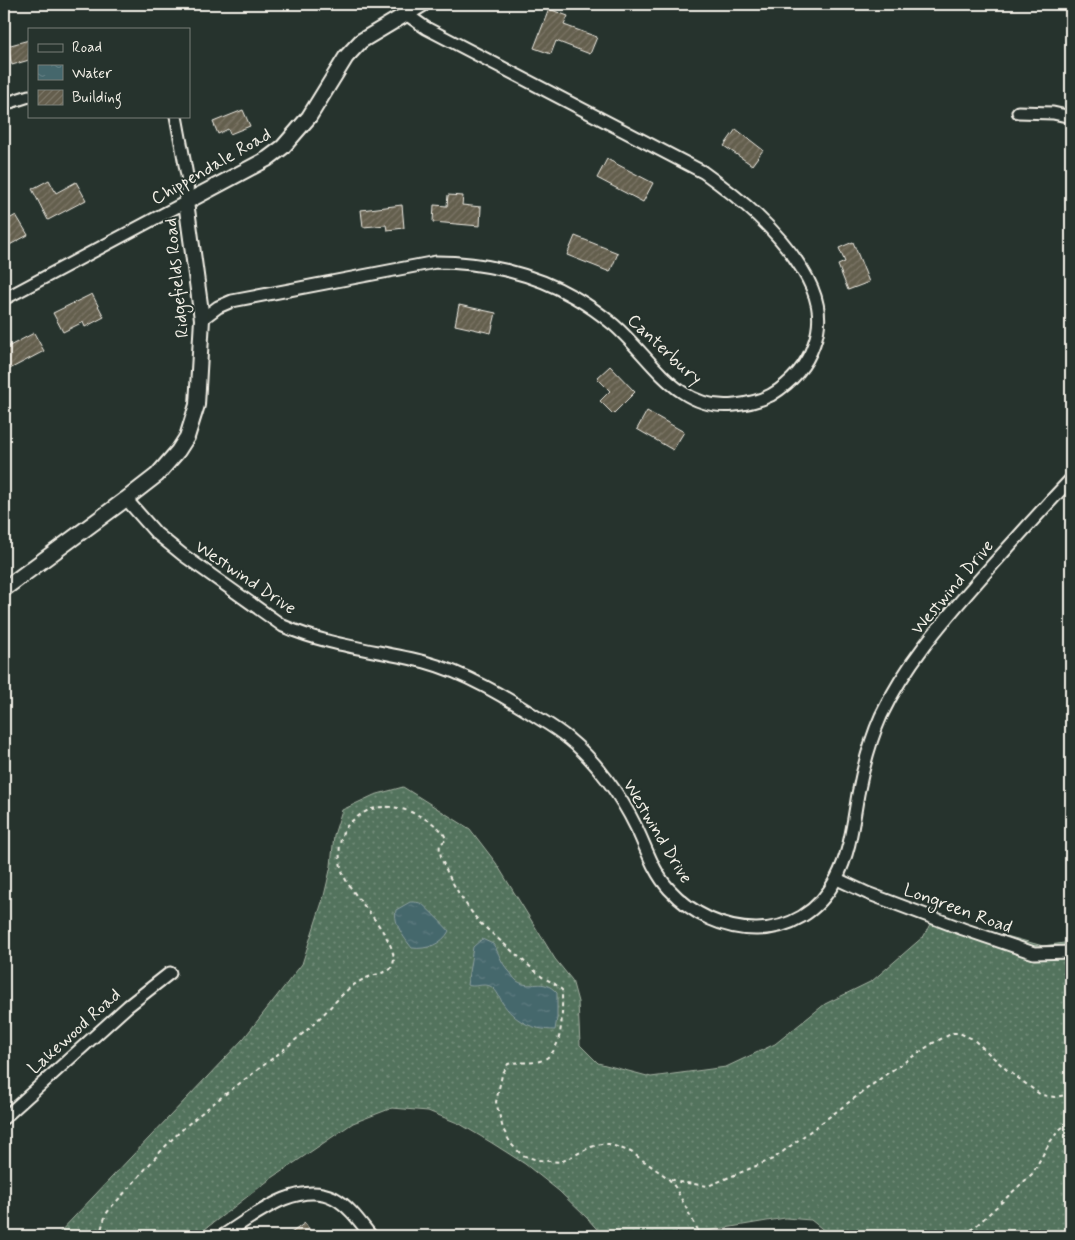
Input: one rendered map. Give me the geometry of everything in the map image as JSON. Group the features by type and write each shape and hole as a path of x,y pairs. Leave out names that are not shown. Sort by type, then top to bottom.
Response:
{"street":[{"name":"Chippendale Road","path":"4,299 260,163 283,147 309,117 346,57 356,46 374,32 422,4"},
{"name":"Canterbury","path":"202,319 218,307 232,301 436,262 457,262 501,269 546,284 574,296 615,326 670,382 693,400 710,406 745,404 763,399 792,380 804,365 817,336 817,299 809,280 780,239 731,191 703,172 426,28 406,14"},
{"path":"4,104 28,96"},
{"path":"1018,112 1053,113 1071,117"},
{"name":"Ridgefields Road","path":"4,589 157,475 178,451 190,429 197,405 202,319 186,202 188,181 176,118"},
{"name":"Westwind Drive","path":"126,499 156,533 183,555 283,626 336,644 425,662 452,671 485,687 569,739 607,779 635,824 656,870 678,900 713,922 732,927 764,929 798,920 825,898 836,879 846,855 863,769 881,716 896,688 939,625 1071,479"},
{"name":"Longreen Road","path":"836,879 867,893 963,929 1034,953 1071,952"},
{"name":"Lakewood Road","path":"4,1118 128,1006 170,973"},
{"path":"222,1236 275,1203 293,1195 321,1193 334,1198 347,1207 371,1236"}],"path":[{"path":"99,1236 106,1214 113,1205 186,1127 301,1036 353,984 370,976 388,971 392,967 393,954 389,945 381,929 345,878 340,853 342,835 348,825 367,810 390,806 420,815 444,834 446,840 440,844 440,856 446,870 472,914 542,977 562,990 558,1042 553,1051 539,1062 508,1064 502,1075 496,1102 503,1129 511,1144 522,1154 537,1160 561,1162 591,1147 609,1144 631,1152 668,1178 676,1187 701,1236"},
{"path":"668,1178 679,1182 708,1186 773,1160 888,1073 933,1043 953,1033 959,1033 973,1039 1007,1070 1041,1095 1055,1097 1071,1094"},
{"path":"965,1236 1032,1174 1050,1142 1059,1130 1071,1121"}],"green space":[{"path":"403,787 470,829 496,863 555,959 572,980 578,1002 580,1045 598,1063 651,1077 726,1067 775,1044 825,1004 872,981 924,936 936,912 977,928 1043,946 1071,942 1071,1236 831,1236 811,1220 785,1218 707,1231 677,1231 669,1236 603,1236 559,1191 525,1164 492,1143 460,1124 428,1111 392,1108 353,1123 269,1180 196,1236 56,1236 244,1038 302,964 324,896 331,866 334,835 342,810 374,795"}],"water":[{"path":"410,902 422,904 449,931 438,943 428,947 412,948 406,940 395,915 396,910"},
{"path":"482,939 493,944 514,979 527,985 547,985 557,993 555,1030 531,1026 518,1019 507,1009 492,987 467,985 473,947"}],"building":[{"path":"549,9 568,16 564,25 597,37 590,54 556,41 551,54 534,48"},
{"path":"28,40 28,60 12,65 7,46"},
{"path":"243,110 250,126 230,134 228,129 218,134 213,122"},
{"path":"736,129 763,150 752,165 724,146"},
{"path":"607,159 653,183 643,202 597,178"},
{"path":"49,180 56,193 76,182 86,200 48,220 32,189"},
{"path":"448,195 463,196 462,205 481,207 480,226 433,222 434,205 447,206"},
{"path":"402,205 404,228 387,230 386,225 363,227 361,210"},
{"path":"16,215 28,235 4,248 4,222"},
{"path":"575,236 618,253 610,272 567,255"},
{"path":"853,242 869,282 848,290 838,265 845,262 839,248"},
{"path":"92,294 104,317 85,327 83,322 63,332 53,313"},
{"path":"459,305 496,313 491,333 455,325"},
{"path":"34,333 44,351 4,372 4,349"},
{"path":"610,366 635,392 613,414 600,401 610,391 597,378"},
{"path":"647,411 684,432 673,450 637,429"},
{"path":"305,1223 314,1236 287,1236"}]}
